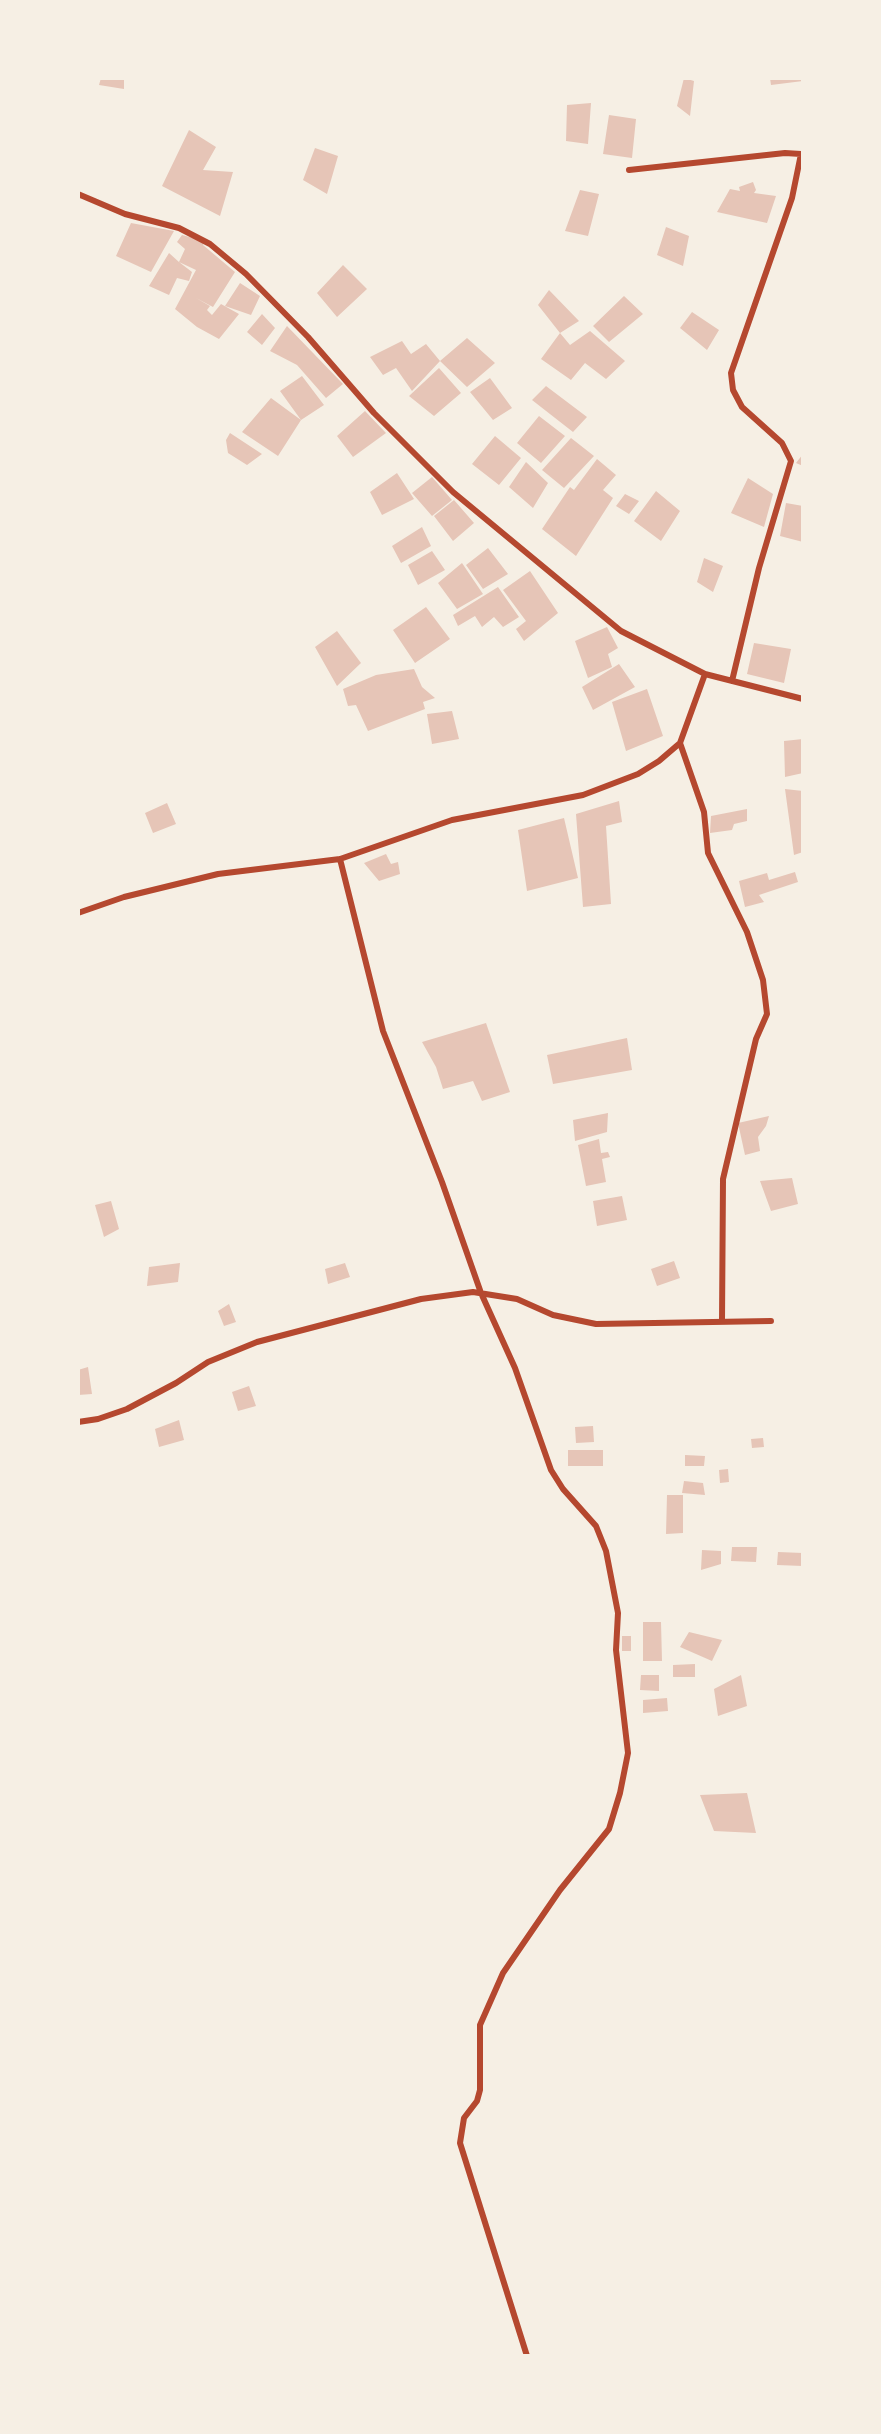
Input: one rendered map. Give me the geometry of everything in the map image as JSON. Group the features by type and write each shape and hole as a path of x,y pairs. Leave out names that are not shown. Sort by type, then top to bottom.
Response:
{"street":[{"path":"629,170 785,153 801,154 792,198 732,373 733,390 742,407 782,443 791,461 759,568 732,681"},
{"path":"78,194 125,214 178,228 210,244 246,274 308,337 374,413 453,492 621,631 705,674 803,699"},
{"path":"78,913 124,897 218,874 340,860 452,820 583,795 638,774 659,761 680,743 705,674"},
{"path":"680,743 704,812 708,853 747,932 763,980 767,1014 756,1039 723,1179 722,1322"},
{"path":"340,860 383,1031 442,1182 481,1293 515,1368 551,1470 563,1489 596,1526 606,1551 618,1613 616,1650 628,1753 620,1793 609,1828 560,1890 503,1972 480,2025 480,2090 477,2101 464,2118 461,2136 464,2160 502,2272 527,2356"},
{"path":"78,1422 98,1419 127,1408 176,1383 208,1362 257,1342 421,1299 481,1293 517,1299 553,1315 596,1324 771,1321"}],"building":[{"path":"101,78 124,78 124,89 99,85"},
{"path":"684,78 694,81 690,116 677,106"},
{"path":"770,78 803,78 803,81 771,85"},
{"path":"591,103 588,144 566,141 567,105"},
{"path":"609,115 636,119 632,158 603,154"},
{"path":"189,130 216,147 203,170 233,172 220,216 162,186"},
{"path":"315,148 338,156 327,194 303,180"},
{"path":"753,182 756,190 754,193 776,196 767,223 717,212 730,189 740,191 739,187"},
{"path":"580,190 599,194 588,236 565,231"},
{"path":"131,223 174,231 151,272 116,256"},
{"path":"666,227 689,236 683,266 657,255"},
{"path":"182,235 205,241 203,245 235,272 213,307 196,298 210,306 207,310 212,315 221,304 239,314 219,339 197,327 175,309 196,270 179,262 185,249 177,242"},
{"path":"169,253 192,272 189,281 177,278 169,295 149,286"},
{"path":"343,265 367,289 337,317 317,293"},
{"path":"240,283 260,296 251,315 225,306"},
{"path":"549,290 579,321 560,333 538,305"},
{"path":"624,296 643,314 609,342 593,326"},
{"path":"692,312 719,330 707,350 680,328"},
{"path":"262,314 275,328 262,345 247,332"},
{"path":"287,326 343,384 326,398 297,365 270,351"},
{"path":"590,331 625,361 606,379 585,363 571,380 541,359 560,333 570,345"},
{"path":"467,338 495,363 467,387 440,361"},
{"path":"402,341 411,354 426,344 440,361 412,391 396,368 383,375 370,357"},
{"path":"439,368 461,393 434,416 409,396"},
{"path":"302,376 324,405 301,420 280,391"},
{"path":"490,378 512,408 493,420 470,392"},
{"path":"546,386 587,417 573,432 532,400"},
{"path":"271,398 301,420 278,456 242,432"},
{"path":"365,411 386,433 353,457 337,436"},
{"path":"539,416 565,436 541,463 517,443"},
{"path":"230,433 262,454 247,465 228,453 226,440"},
{"path":"495,436 521,458 499,485 472,464"},
{"path":"571,438 594,456 564,488 542,470"},
{"path":"803,454 803,466 796,463"},
{"path":"597,459 616,475 603,490 613,498 576,556 542,529 570,487 574,490"},
{"path":"526,462 548,483 533,508 509,487"},
{"path":"397,473 414,499 382,515 370,492"},
{"path":"432,477 452,500 432,516 412,493"},
{"path":"748,478 773,494 764,527 731,513"},
{"path":"656,491 680,511 661,541 634,521"},
{"path":"625,494 639,501 629,514 616,506"},
{"path":"454,500 474,523 453,541 434,516"},
{"path":"786,503 803,506 803,542 780,536"},
{"path":"422,527 431,546 401,563 392,546"},
{"path":"488,548 508,574 483,589 466,565"},
{"path":"432,551 445,570 418,585 408,565"},
{"path":"704,558 723,566 713,592 697,582"},
{"path":"462,563 483,594 457,609 438,583"},
{"path":"530,571 558,613 524,641 516,629 526,621 503,590"},
{"path":"498,587 519,617 503,627 494,617 482,627 475,616 458,626 453,615"},
{"path":"426,607 450,639 415,663 393,630"},
{"path":"607,627 618,648 608,654 612,667 588,678 575,641"},
{"path":"337,631 361,663 337,686 315,647"},
{"path":"754,643 791,649 784,683 747,674"},
{"path":"619,664 635,687 593,710 582,687"},
{"path":"414,669 422,687 435,698 423,702 425,709 368,731 356,705 348,706 343,689 376,675"},
{"path":"647,689 663,736 626,751 612,702"},
{"path":"452,711 459,739 432,744 427,714"},
{"path":"803,739 803,773 785,777 784,741"},
{"path":"785,789 803,791 803,852 794,855"},
{"path":"619,801 622,822 606,826 611,904 583,907 576,814"},
{"path":"167,803 176,824 153,833 145,813"},
{"path":"747,809 747,821 734,824 732,830 710,833 711,816"},
{"path":"564,818 578,878 527,891 518,830"},
{"path":"386,854 391,864 398,862 400,874 379,881 364,863"},
{"path":"795,872 798,882 759,895 764,902 745,907 739,881 767,873 769,880"},
{"path":"486,1023 510,1092 482,1101 473,1081 443,1089 436,1067 422,1042"},
{"path":"627,1038 632,1070 553,1084 547,1055"},
{"path":"608,1113 607,1132 575,1141 573,1120"},
{"path":"769,1116 766,1126 758,1137 760,1151 745,1155 738,1123"},
{"path":"599,1139 601,1153 608,1152 610,1157 602,1159 606,1182 586,1186 578,1145"},
{"path":"792,1178 798,1204 771,1211 760,1181"},
{"path":"622,1196 627,1220 597,1226 593,1201"},
{"path":"111,1201 119,1229 104,1237 95,1205"},
{"path":"674,1261 680,1278 657,1286 651,1269"},
{"path":"180,1263 178,1282 147,1286 149,1267"},
{"path":"345,1263 350,1277 328,1284 325,1269"},
{"path":"229,1304 236,1322 224,1326 218,1311"},
{"path":"88,1367 92,1394 78,1395 78,1370"},
{"path":"249,1386 256,1406 238,1411 232,1392"},
{"path":"179,1420 184,1440 159,1447 155,1429"},
{"path":"593,1426 594,1442 576,1443 575,1427"},
{"path":"763,1438 764,1447 752,1448 751,1439"},
{"path":"568,1450 603,1450 603,1466 568,1466"},
{"path":"685,1455 705,1456 704,1466 685,1466"},
{"path":"728,1469 729,1482 720,1483 719,1470"},
{"path":"684,1481 703,1483 705,1495 682,1493"},
{"path":"667,1495 683,1495 683,1533 666,1534"},
{"path":"732,1547 757,1547 756,1562 731,1561"},
{"path":"702,1550 721,1551 721,1564 701,1570"},
{"path":"778,1552 803,1553 803,1566 777,1565"},
{"path":"643,1622 661,1622 662,1661 643,1661"},
{"path":"689,1632 722,1640 712,1661 680,1647"},
{"path":"622,1636 631,1636 631,1651 622,1651"},
{"path":"695,1664 695,1677 673,1677 673,1665"},
{"path":"641,1675 659,1675 659,1691 640,1690"},
{"path":"741,1675 747,1706 718,1716 714,1689"},
{"path":"667,1698 668,1711 643,1713 643,1700"},
{"path":"747,1793 756,1833 714,1831 700,1795"}]}
